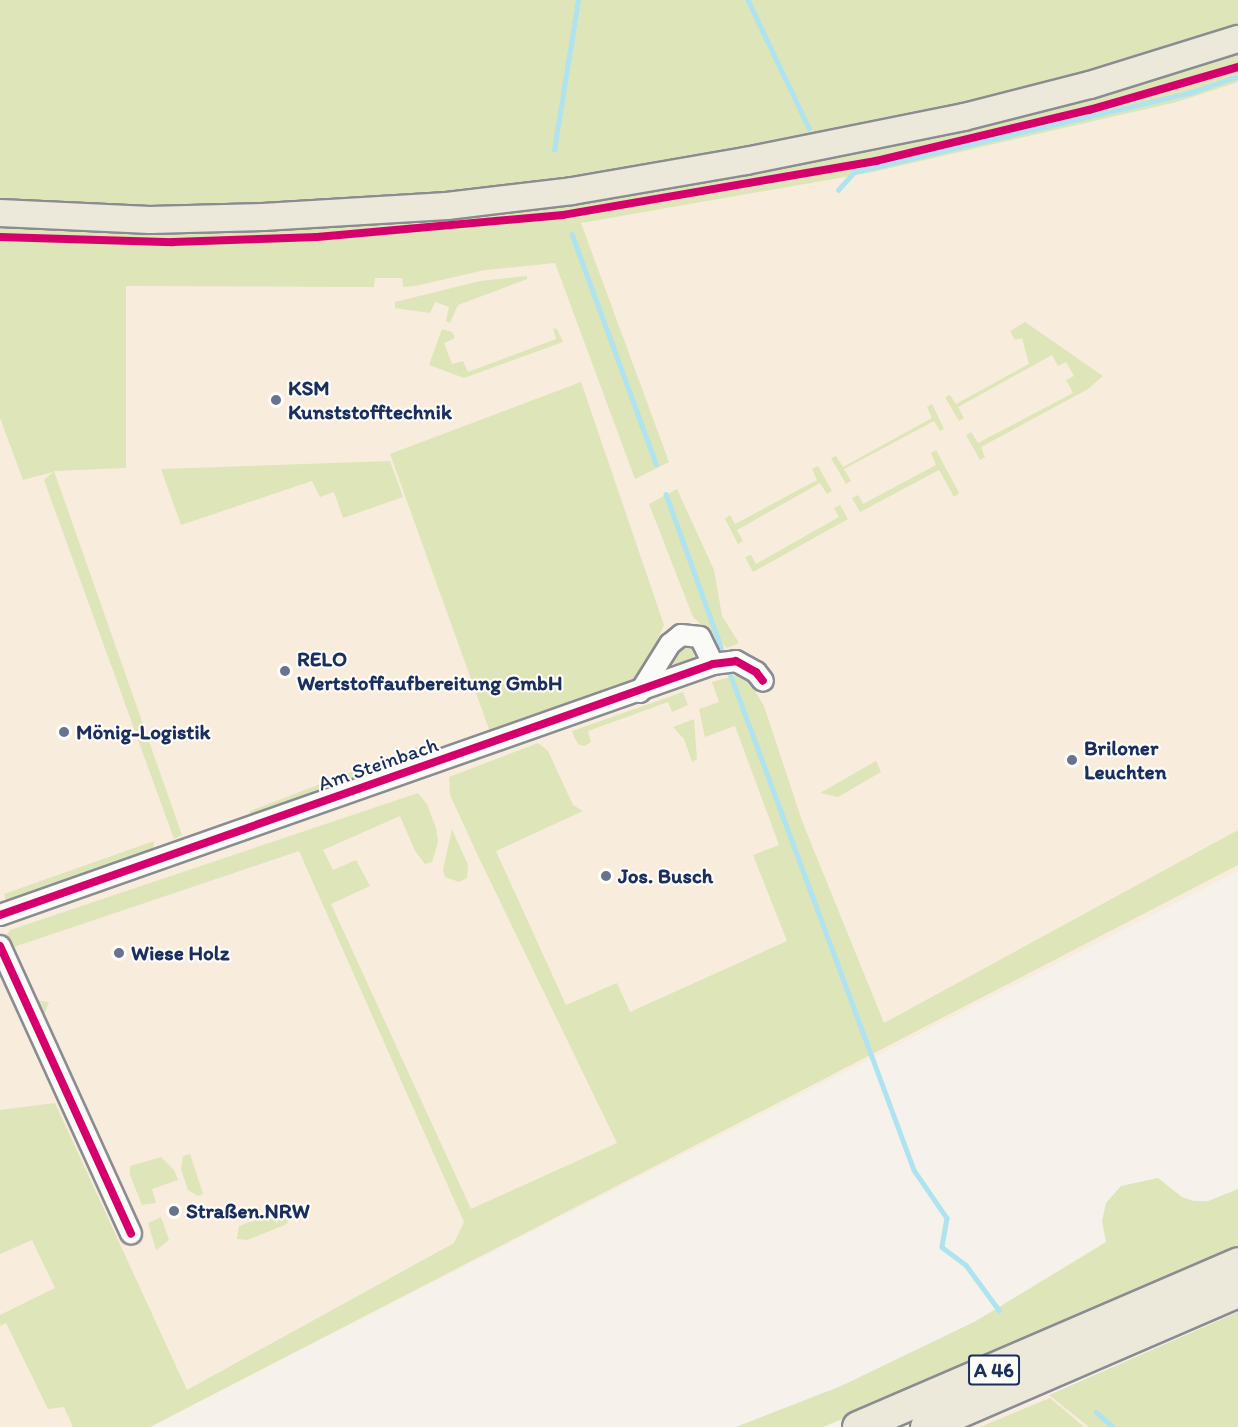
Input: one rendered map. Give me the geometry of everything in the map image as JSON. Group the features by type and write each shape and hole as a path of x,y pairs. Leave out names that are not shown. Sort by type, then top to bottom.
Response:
{"highway":[{"name":"A 46","path":"1163,1312 1238,1263"},
{"name":"A 46","path":"926,1427 1163,1312 1238,1292"},
{"name":"A 46","path":"858,1427 1136,1324"}],"main road":[{"path":"0,213 150,220 263,217 447,206 572,191 953,120 1090,86 1238,39"}],"street":[{"path":"640,692 670,644 681,635 700,637 713,664"},
{"name":"Am Steinbach","path":"0,915 640,692 713,664 736,661 756,672 763,681"},
{"path":"0,946 131,1234"}],"shaded area":[{"path":"1238,82 1238,871 150,1427 0,1427 0,245 873,172 1177,102"},
{"path":"1049,1395 1089,1427 970,1427"}],"green space":[{"path":"0,0 1238,0 1238,26 1158,48 1113,71 986,105 648,169 427,196 172,212 0,203"},
{"path":"1238,47 1238,82 1177,102 873,172 581,223 669,462 635,479 555,263 485,270 403,287 402,278 375,278 374,287 126,286 126,468 54,471 182,835 174,839 44,480 53,472 23,480 0,418 0,221 574,198"},
{"path":"527,276 527,279 458,305 450,323 446,321 449,307 435,302 430,313 395,308 395,302 480,281"},
{"path":"1025,322 1103,376 1088,389 981,447 985,457 980,460 966,435 971,432 978,443 1073,393 1066,380 1074,376 1066,362 1058,366 1052,355 958,407 964,418 959,421 945,397 950,395 956,404 1029,364 1022,338 1015,340 1010,331"},
{"path":"553,328 557,329 563,342 464,378 429,365 442,329 452,332 455,338 444,343 452,364 463,361 468,372 556,339"},
{"path":"581,382 664,625 649,659 636,678 490,732 390,454"},
{"path":"932,404 944,429 940,431 934,421 844,469 851,481 846,484 831,458 836,456 843,467 932,418 927,407"},
{"path":"936,450 959,493 954,497 939,470 860,512 852,498 858,495 863,504 936,465 931,453"},
{"path":"390,461 403,497 343,518 334,492 320,497 312,481 181,525 161,469"},
{"path":"818,466 832,491 827,494 820,483 737,530 743,541 738,544 725,519 730,515 735,524 817,480 812,469"},
{"path":"677,489 714,570 722,616 739,643 727,648 693,617 649,504"},
{"path":"840,505 848,519 753,572 745,557 751,555 756,564 839,517 834,508"},
{"path":"689,642 694,647 694,660 676,666 672,662 675,650"},
{"path":"738,675 752,686 764,706 802,821 884,1023 1238,830 1238,865 150,1427 73,1427 64,1407 48,1409 6,1323 0,1326 0,1315 55,1288 32,1240 0,1254 0,1110 55,1103 187,1390 454,1243 464,1222 299,851 14,947 34,1000 49,1002 45,1013 31,1006 5,937 10,930 418,793 427,804 436,828 438,842 432,862 425,864 415,851 400,816 323,850 333,870 356,860 370,886 331,904 471,1209 617,1143 450,795 449,777 538,743 548,751 573,805 583,811 496,851 566,1005 617,983 630,1012 787,941 753,855 779,845 735,726 705,737 699,709 719,702 712,682"},
{"path":"683,692 688,705 672,712 668,702 588,731 591,742 585,746 579,745 574,737 572,731"},
{"path":"694,719 697,759 692,762 684,739 673,727"},
{"path":"435,740 440,753 254,824 249,811"},
{"path":"876,761 881,772 838,797 820,793"},
{"path":"452,829 468,865 467,878 459,882 445,877 443,870"},
{"path":"154,841 153,851 7,902 5,898 4,894"},
{"path":"190,1154 203,1194 198,1196 188,1190 181,1169 183,1156"},
{"path":"161,1157 174,1170 178,1180 152,1189 156,1203 142,1205 130,1175 130,1166"},
{"path":"1158,1178 1182,1197 1194,1201 1208,1201 1238,1189 1238,1245 1022,1344 823,1427 736,1427 841,1386 976,1321 1106,1242 1102,1221 1106,1203 1121,1186"},
{"path":"277,1212 288,1214 290,1219 285,1225 247,1240 237,1239 239,1226"},
{"path":"161,1217 169,1240 156,1250 148,1223"},
{"path":"1238,1312 1238,1427 1089,1427 1049,1395"},
{"path":"1050,1398 1084,1427 980,1427"}],"waterway":[{"path":"554,150 578,0"},
{"path":"748,0 809,128"},
{"path":"838,190 854,172 1192,92 1238,76"},
{"path":"572,234 656,464"},
{"path":"666,494 721,647"},
{"path":"728,668 914,1170 947,1218 942,1247 966,1265 999,1310"},
{"path":"1096,1412 1113,1427"}],"cycle path":[{"path":"0,237 173,242 317,237 563,215 876,161 1089,110 1238,67"},
{"path":"0,915 713,664 736,661 756,672 763,681"},
{"path":"0,946 131,1234"}],"place":[{"name":"KSM Kunststofftechnik","path":"276,400"},
{"name":"RELO Wertstoffaufbereitung GmbH","path":"285,671"},
{"name":"Mönig-Logistik","path":"64,732"},
{"name":"Briloner Leuchten","path":"1072,760"},
{"name":"Jos. Busch","path":"606,876"},
{"name":"Wiese Holz","path":"119,953"},
{"name":"Straßen.NRW","path":"174,1211"}]}
